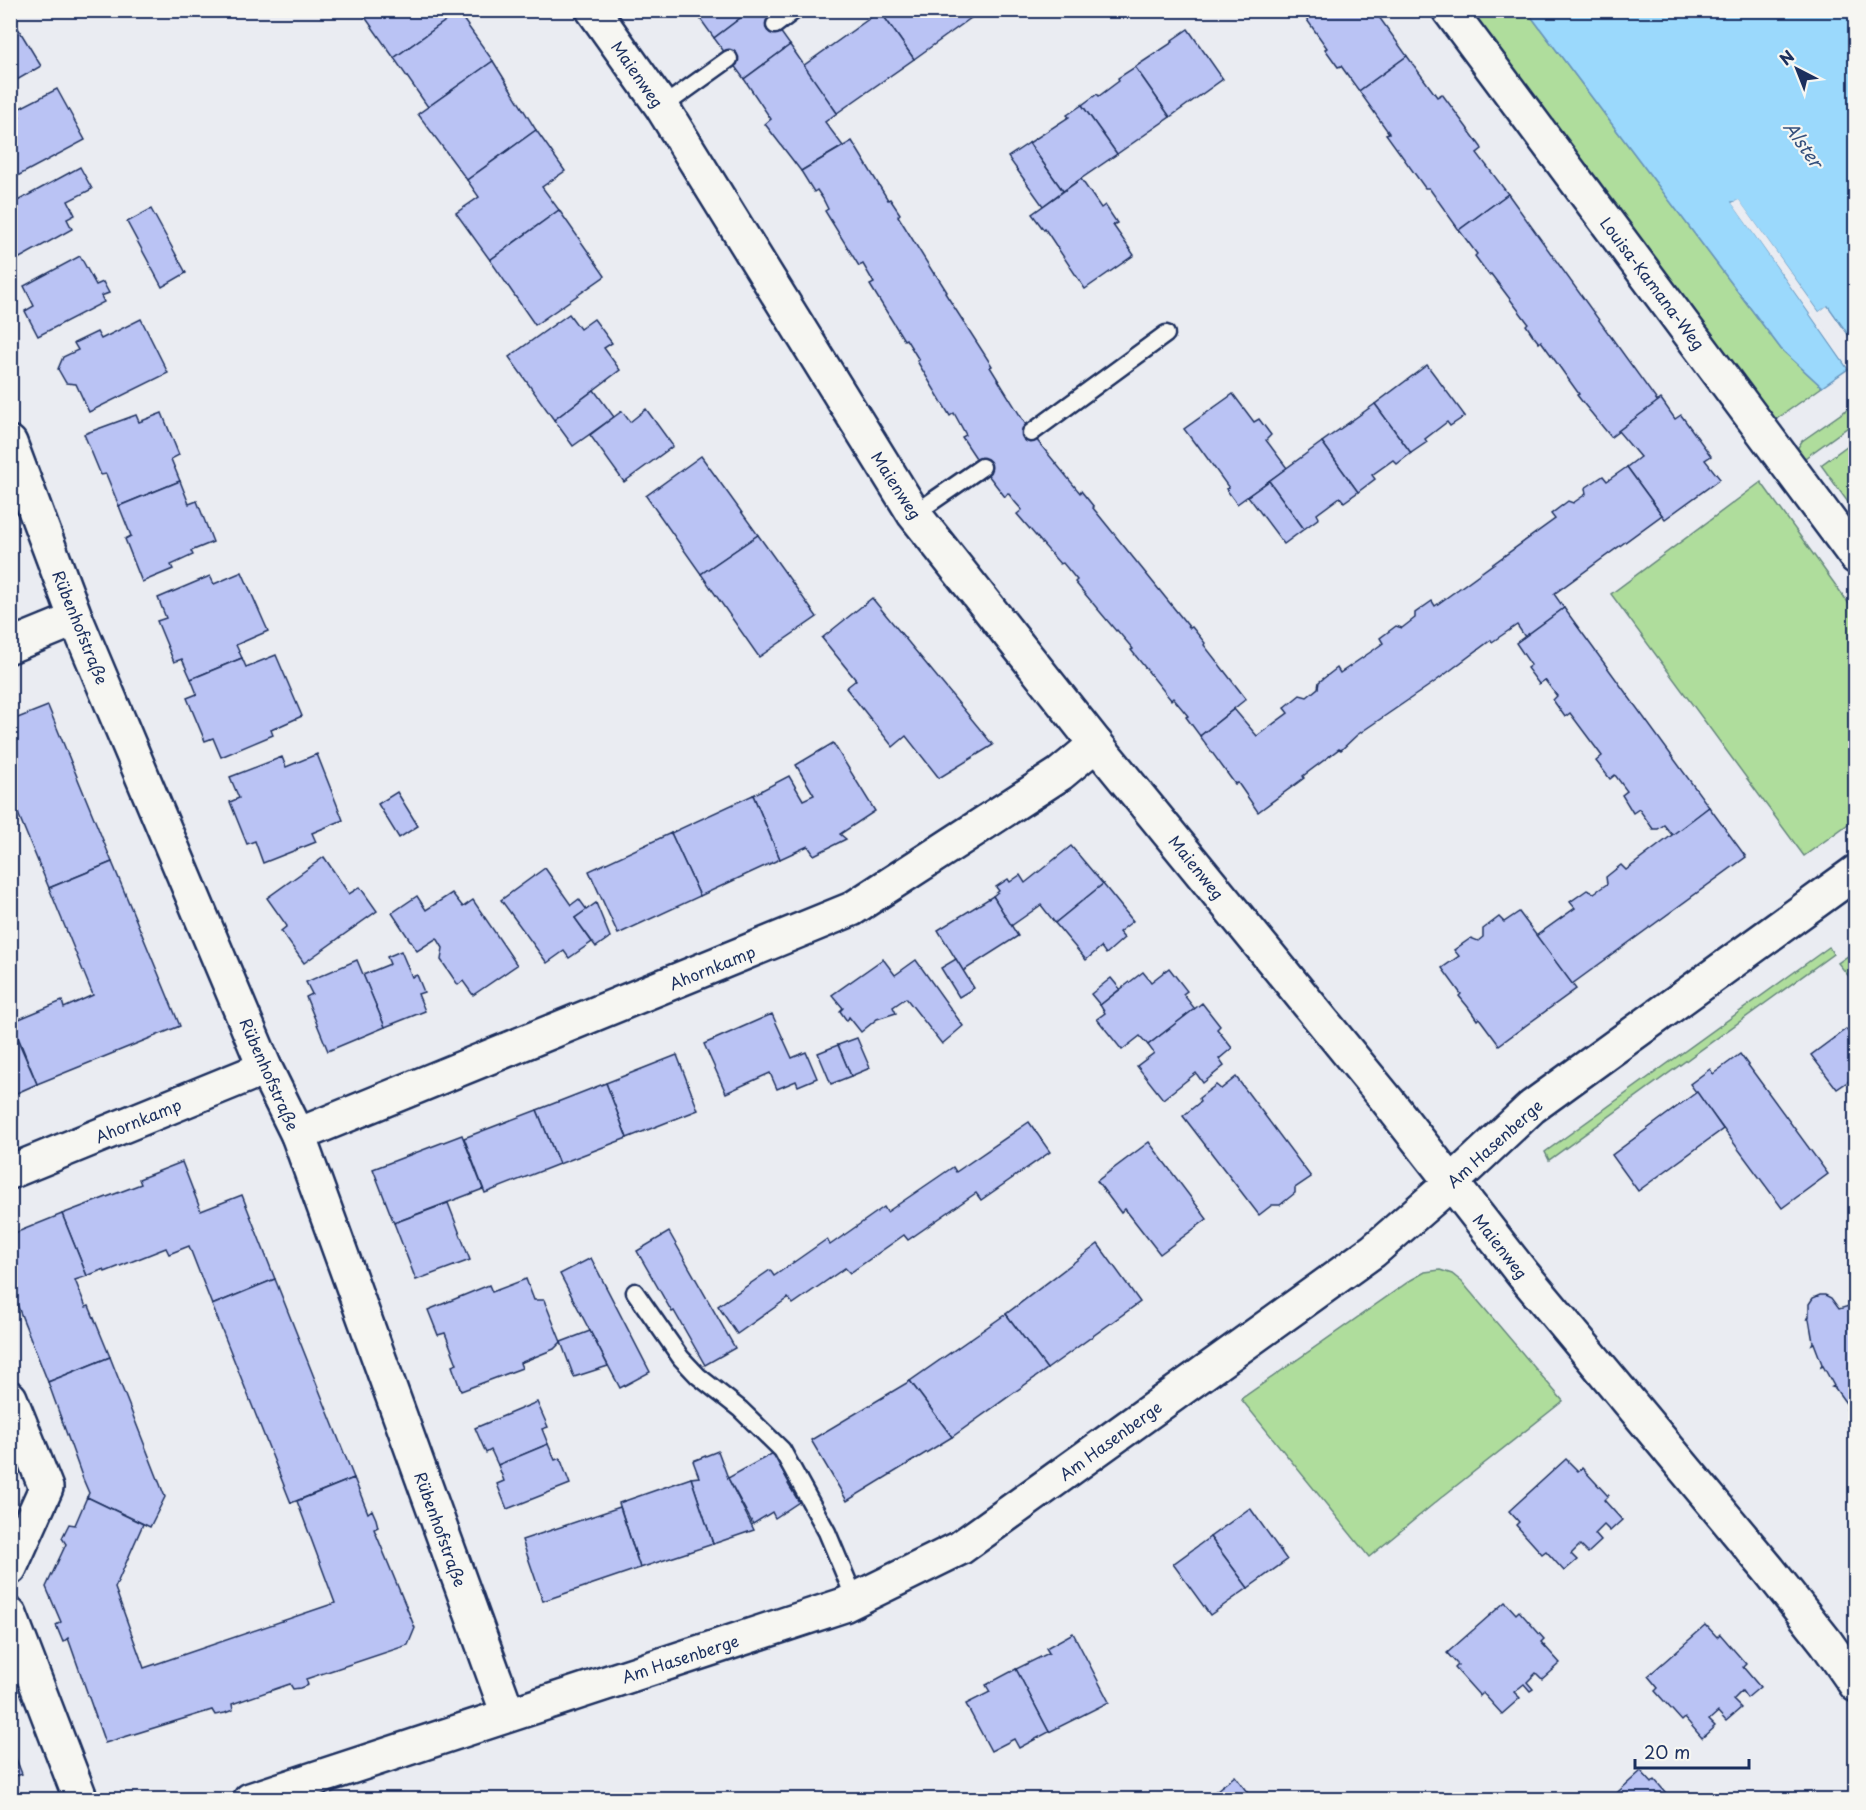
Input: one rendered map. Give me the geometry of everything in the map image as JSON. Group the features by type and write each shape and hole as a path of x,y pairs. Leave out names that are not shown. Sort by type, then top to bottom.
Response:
{"street":[{"name":"Maienweg","path":"593,10 662,107 914,514 1096,744 1379,1091 1522,1273 1740,1534 1826,1642 1856,1685"},
{"name":"Louisa-Kamana-Weg","path":"1449,10 1856,557"},
{"name":"Rübenhofstraße","path":"10,443 76,619 265,1068 298,1135 508,1714"},
{"path":"10,646 76,619"},
{"name":"Ahornkamp","path":"298,1135 852,909 1060,774 1096,744"},
{"name":"Am Hasenberge","path":"250,1800 844,1605 960,1548 1373,1251 1451,1183 1532,1107 1856,872"},
{"name":"Ahornkamp","path":"10,1172 265,1068"},
{"path":"10,1398 46,1488 10,1568"},
{"path":"10,1615 81,1800"}],"lane":[{"path":"775,25 795,10"},
{"path":"662,107 729,59"},
{"path":"1031,433 1166,333"},
{"path":"914,514 982,467"},
{"path":"635,1292 681,1358 699,1376 740,1409 782,1450 827,1532 855,1599"}],"green space":[{"path":"1464,11 1527,11 1781,349 1822,387 1775,420"},
{"path":"1855,404 1855,422 1802,460 1795,452 1802,441"},
{"path":"1855,440 1855,512 1821,465"},
{"path":"1761,482 1855,612 1855,819 1804,856 1611,594"},
{"path":"1829,947 1833,954 1549,1160 1545,1152"},
{"path":"1855,951 1855,984 1838,963"},
{"path":"1440,1270 1452,1274 1462,1282 1563,1401 1369,1557 1241,1399 1411,1280 1425,1272"}],"water":[{"name":"Alster","path":"1527,11 1855,11 1856,342 1854,343 1828,306 1819,312 1739,201 1732,202 1848,369 1822,387 1781,349"}],"pier":[{"path":"1739,200 1819,312 1827,306 1855,346 1827,310 1820,315 1817,314 1737,204 1815,315 1850,367 1850,371 1732,203"}],"building":[{"path":"360,10 457,10 458,12 394,58"},
{"path":"694,10 751,10 714,38"},
{"path":"751,10 765,10 790,45 744,79 714,38"},
{"path":"881,10 982,10 914,59"},
{"path":"1300,10 1374,10 1407,56 1359,91 1341,66 1338,67"},
{"path":"880,11 914,59 837,113 803,66"},
{"path":"458,12 493,61 428,107 394,58"},
{"path":"10,15 41,66 10,84"},
{"path":"1188,29 1223,79 1170,117 1135,67 1173,42 1172,40"},
{"path":"790,45 837,113 825,122 843,146 801,171 765,124 771,119 744,79"},
{"path":"1407,56 1437,97 1442,94 1481,147 1482,149 1477,153 1508,194 1459,230 1386,134 1389,133 1359,91"},
{"path":"493,61 536,130 467,180 418,114"},
{"path":"1135,67 1170,117 1117,154 1082,105 1097,94 1099,96 1119,81 1118,78"},
{"path":"57,89 85,140 10,180 10,122 20,117 16,110"},
{"path":"1082,105 1117,154 1063,191 1029,143 1069,117 1067,115"},
{"path":"536,130 565,171 542,187 559,210 490,260 456,213 479,197 467,180"},
{"path":"852,141 888,200 890,199 900,214 898,216 947,292 945,293 992,366 990,367 1031,433 1080,493 1081,491 1190,628 1192,627 1205,643 1204,645 1246,699 1200,736 1186,717 1188,716 1173,698 1171,700 1131,650 1133,649 1075,582 1077,580 1063,563 1060,564 1017,514 1022,510 1008,493 1005,497 982,467 962,437 966,435 954,413 950,416 917,361 919,360 870,285 874,283 863,264 859,266 825,211 828,209 823,199 817,190 814,192 801,171"},
{"path":"1029,143 1063,191 1043,206 1008,157"},
{"path":"80,167 92,189 68,201 75,215 67,219 72,229 18,259 10,245 10,234 13,233 10,229 10,205"},
{"path":"1081,179 1101,208 1105,205 1117,223 1113,225 1134,255 1085,289 1045,229 1032,214"},
{"path":"1508,194 1658,402 1611,437 1577,395 1579,394 1541,341 1539,343 1532,334 1526,325 1528,323 1491,274 1489,275 1459,230"},
{"path":"151,209 186,273 162,287 127,222"},
{"path":"559,210 605,276 535,325 490,260"},
{"path":"80,256 96,285 103,282 109,293 101,296 104,302 38,336 25,311 34,306 24,286"},
{"path":"569,314 580,329 594,319 612,343 604,348 620,370 554,420 509,357"},
{"path":"141,319 168,373 89,412 76,384 66,383 58,369 63,357 78,350 74,343 97,332 101,339"},
{"path":"1427,365 1465,416 1450,426 1447,422 1425,439 1427,442 1411,453 1375,404"},
{"path":"594,390 614,417 573,446 554,420"},
{"path":"1233,394 1254,422 1259,419 1271,435 1266,440 1287,468 1237,504 1226,489 1229,488 1184,429"},
{"path":"1661,399 1675,419 1681,415 1711,456 1705,460 1720,479 1665,519 1627,467 1640,457 1618,431"},
{"path":"1375,404 1411,453 1397,464 1393,460 1372,475 1375,479 1358,492 1322,442"},
{"path":"646,409 673,446 624,482 590,435 622,411 630,422"},
{"path":"162,413 179,455 171,459 180,481 119,506 106,474 101,475 84,434 136,415 139,422"},
{"path":"1322,442 1358,492 1344,502 1340,497 1317,514 1319,518 1304,529 1269,481"},
{"path":"701,456 758,535 701,574 646,496"},
{"path":"1627,467 1662,515 1554,594 1564,608 1525,637 1517,625 1492,642 1491,640 1357,735 1341,750 1339,749 1258,812 1200,736 1234,709 1257,736 1288,713 1284,708 1300,695 1307,697 1318,688 1319,682 1337,668 1340,673 1383,643 1380,638 1396,626 1402,628 1415,618 1415,613 1432,601 1435,606 1555,519 1551,514 1568,501 1573,503 1586,494 1585,488 1603,476 1607,481"},
{"path":"180,481 189,504 197,501 213,542 191,551 193,555 171,565 173,569 142,582 125,539 131,536 119,506"},
{"path":"1269,481 1304,529 1284,544 1248,496"},
{"path":"758,535 817,617 759,657 701,574"},
{"path":"242,572 268,631 236,645 242,658 191,679 182,659 174,662 157,621 166,618 158,598 210,576 214,584"},
{"path":"872,598 993,745 939,778 906,736 893,747 846,688 856,680 822,638"},
{"path":"1564,608 1709,807 1673,836 1664,825 1653,829 1639,809 1633,813 1622,795 1627,791 1615,775 1610,779 1596,761 1602,756 1570,713 1565,717 1553,700 1557,696 1545,680 1539,684 1527,668 1531,665 1516,643"},
{"path":"276,655 302,716 271,730 273,735 221,757 213,738 205,741 187,698 197,694 191,679 242,658 246,667"},
{"path":"48,706 112,862 49,888 10,794 10,721"},
{"path":"833,743 875,811 840,834 846,839 814,855 808,846 780,859 753,795 789,776 803,800 814,795 796,765"},
{"path":"317,754 343,820 312,833 316,842 263,863 255,841 247,844 230,802 239,798 230,777 282,757 286,767"},
{"path":"397,792 418,826 399,838 378,804"},
{"path":"753,795 780,859 700,896 671,833"},
{"path":"1709,807 1746,857 1572,984 1536,936 1575,908 1570,902 1587,890 1594,893 1607,884 1606,877 1621,865 1626,870"},
{"path":"671,833 700,896 618,934 589,871"},
{"path":"1071,846 1103,884 1055,923 1041,905 1011,926 993,896 999,891 996,887 1020,875 1025,883"},
{"path":"324,857 349,894 360,887 377,911 304,963 281,931 287,926 267,898"},
{"path":"112,862 180,1026 37,1084 12,1022 62,1001 64,1008 93,995 49,888"},
{"path":"545,868 571,905 579,899 587,910 575,918 592,942 569,958 564,951 547,963 501,900"},
{"path":"1103,884 1133,921 1119,932 1124,938 1106,954 1101,947 1086,960 1055,923"},
{"path":"452,893 463,907 473,900 517,965 473,995 463,981 458,985 441,960 443,948 437,938 417,951 392,913 417,896 426,910"},
{"path":"993,896 1018,936 963,971 938,930"},
{"path":"596,903 610,937 596,947 575,918"},
{"path":"1519,912 1576,989 1499,1045 1459,996 1461,994 1442,968 1459,956 1454,950 1471,938 1478,941 1483,937 1483,929 1499,917 1504,922"},
{"path":"401,951 412,977 417,975 424,992 418,994 425,1011 385,1027 363,975 390,964 387,957"},
{"path":"883,959 895,975 916,960 963,1026 942,1044 906,998 893,1007 896,1013 877,1019 861,1032 849,1017 847,1021 840,1011 843,1008 832,995"},
{"path":"956,959 974,988 959,997 941,968"},
{"path":"357,960 385,1027 328,1051 306,997 312,994 306,982"},
{"path":"1169,968 1187,991 1183,994 1195,1009 1148,1045 1140,1036 1122,1050 1097,1019 1105,1013 1100,1005 1143,972 1151,982"},
{"path":"1111,978 1120,989 1100,1005 1091,994"},
{"path":"1202,1003 1220,1026 1217,1029 1232,1048 1219,1059 1224,1066 1203,1083 1196,1073 1163,1099 1137,1066 1154,1053 1148,1045"},
{"path":"772,1014 792,1058 806,1052 817,1078 798,1086 796,1081 777,1089 770,1073 726,1093 704,1044"},
{"path":"10,1022 37,1084 10,1096"},
{"path":"1846,1029 1856,1042 1856,1076 1837,1089 1811,1055"},
{"path":"857,1038 870,1068 851,1076 838,1045"},
{"path":"838,1045 851,1076 831,1084 818,1053"},
{"path":"1740,1054 1828,1174 1782,1208 1690,1084 1710,1069 1713,1074"},
{"path":"677,1055 698,1110 627,1138 606,1083"},
{"path":"1236,1077 1311,1177 1295,1188 1295,1193 1280,1205 1272,1205 1259,1215 1183,1116 1200,1102 1199,1098 1216,1085 1221,1089"},
{"path":"606,1083 627,1138 559,1164 537,1110"},
{"path":"1697,1092 1723,1129 1638,1191 1612,1155"},
{"path":"537,1110 559,1164 485,1193 464,1138"},
{"path":"1029,1122 1050,1152 981,1200 976,1193 908,1240 904,1235 850,1273 845,1268 793,1304 788,1298 737,1334 718,1306 770,1270 774,1276 827,1239 830,1245 884,1207 887,1212 953,1167 956,1172"},
{"path":"462,1135 483,1189 394,1223 373,1169"},
{"path":"1149,1142 1207,1219 1160,1254 1125,1209 1121,1213 1097,1181"},
{"path":"182,1162 201,1211 242,1195 275,1279 212,1305 189,1246 169,1254 166,1248 105,1272 104,1269 87,1276 62,1214 141,1184 139,1179"},
{"path":"448,1203 470,1260 416,1280 394,1223"},
{"path":"62,1214 87,1276 75,1280 86,1307 89,1306 110,1357 48,1382 14,1297 10,1298 10,1235"},
{"path":"669,1232 735,1348 705,1365 637,1251"},
{"path":"1098,1244 1140,1302 1047,1369 1006,1314"},
{"path":"591,1258 650,1372 620,1388 560,1274"},
{"path":"275,1279 354,1478 291,1503 212,1305"},
{"path":"526,1279 534,1300 544,1300 561,1342 554,1349 520,1363 522,1368 461,1391 452,1366 457,1364 445,1333 438,1335 428,1310 489,1285 492,1292"},
{"path":"1820,1295 1831,1298 1839,1309 1856,1304 1856,1414 1849,1407 1847,1408 1848,1406 1832,1387 1834,1386 1823,1366 1821,1367 1814,1343 1812,1344 1809,1319 1807,1319 1809,1304 1813,1298"},
{"path":"1006,1314 1047,1369 952,1437 910,1381"},
{"path":"590,1331 608,1366 574,1377 561,1342"},
{"path":"110,1357 165,1497 150,1527 87,1497 89,1493 48,1382"},
{"path":"910,1381 952,1437 847,1501 811,1440"},
{"path":"537,1402 548,1427 542,1429 548,1444 498,1465 491,1450 486,1453 475,1428"},
{"path":"548,1444 555,1460 560,1458 570,1484 507,1509 497,1484 504,1481 498,1465"},
{"path":"718,1451 728,1478 754,1530 713,1544 691,1478 699,1477 693,1461"},
{"path":"775,1452 792,1481 788,1484 799,1502 775,1518 772,1512 753,1524 728,1478"},
{"path":"1566,1459 1578,1471 1582,1468 1608,1496 1604,1500 1622,1520 1610,1531 1604,1525 1595,1534 1601,1541 1588,1553 1580,1545 1571,1554 1577,1560 1564,1571 1546,1551 1542,1554 1516,1525 1519,1522 1509,1511"},
{"path":"354,1478 368,1513 372,1510 376,1519 378,1527 374,1529 415,1628 408,1645 306,1679 308,1685 300,1688 293,1689 290,1684 232,1704 233,1710 225,1713 215,1715 212,1710 105,1743 68,1638 63,1642 56,1625 61,1622 46,1587 66,1544 62,1538 69,1524 75,1525 87,1497 143,1524 115,1588 144,1668 335,1603 297,1501"},
{"path":"691,1478 713,1544 640,1568 619,1503"},
{"path":"620,1507 640,1568 543,1601 522,1540"},
{"path":"1250,1508 1287,1560 1248,1588 1210,1537"},
{"path":"1210,1537 1248,1588 1210,1615 1173,1564"},
{"path":"1505,1602 1516,1614 1519,1611 1544,1639 1541,1642 1560,1663 1542,1679 1536,1673 1527,1682 1533,1689 1530,1691 1524,1684 1514,1692 1520,1698 1502,1714 1483,1693 1480,1696 1455,1668 1458,1665 1447,1653"},
{"path":"1706,1625 1717,1637 1720,1634 1746,1664 1743,1667 1760,1687 1747,1698 1742,1691 1733,1700 1741,1708 1726,1721 1718,1712 1709,1720 1715,1726 1702,1738 1685,1718 1682,1721 1655,1691 1658,1688 1648,1676"},
{"path":"1073,1633 1109,1702 1049,1732 1016,1669 1049,1653 1046,1648"},
{"path":"1016,1669 1049,1732 1019,1748 1014,1739 991,1751 966,1704 990,1692 986,1685"},
{"path":"10,1743 22,1774 10,1778"},
{"path":"1641,1771 1652,1783 1655,1780 1672,1800 1609,1800"},
{"path":"1235,1776 1253,1800 1204,1800"}]}
